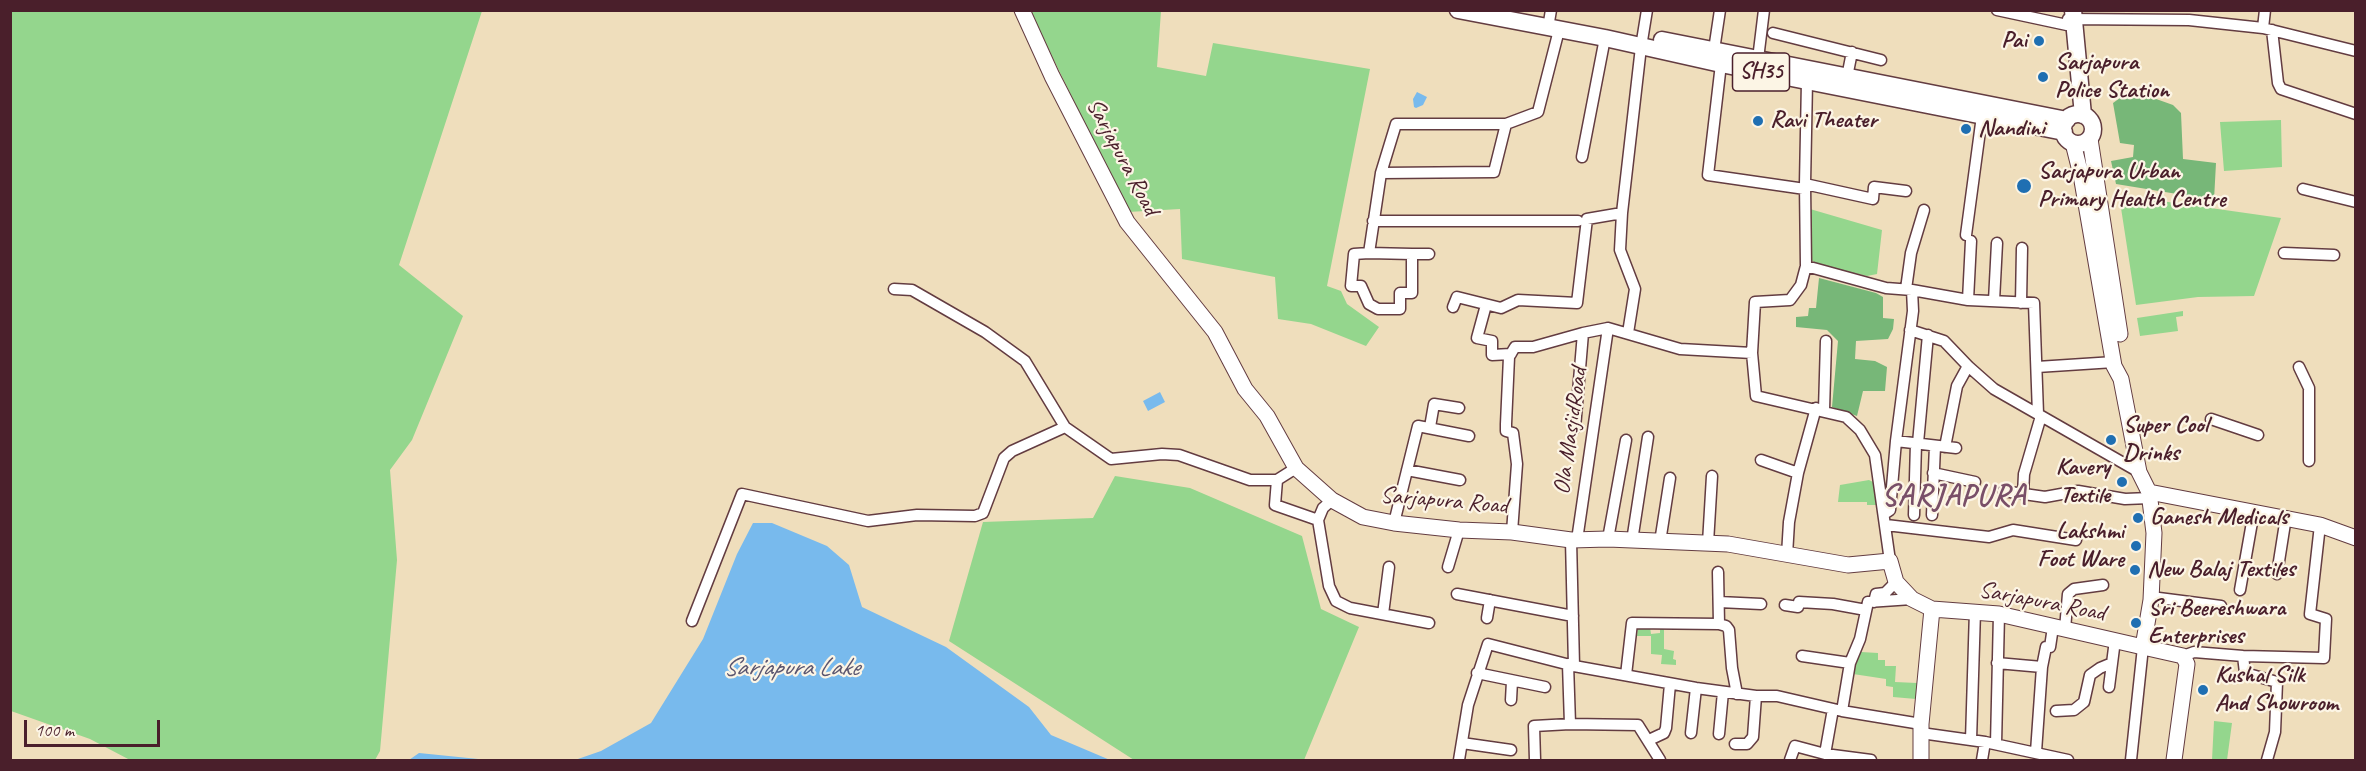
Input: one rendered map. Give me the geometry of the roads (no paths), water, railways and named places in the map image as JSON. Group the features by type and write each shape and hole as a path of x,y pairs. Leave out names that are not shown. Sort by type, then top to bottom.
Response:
{"main road":[{"name":"SH35","path":"1458,10 1552,22 1785,70 1847,77 2072,125"},
{"name":"SH35","path":"1510,10 1605,38 1642,42"},
{"path":"2069,17 2072,125 2082,144 2090,139 2092,125 2072,125"},
{"name":"SH35","path":"1718,57 1758,59 1807,81 1982,116 2072,125"}],"street":[{"name":"Sarjapura Road","path":"1022,10 1052,76 1127,222 1215,332 1245,389 1267,416 1296,468 1332,500 1363,517 1394,523 1459,530 1512,531 1574,540 1608,539 1728,544 1848,565 1890,561 1896,582 1912,599 1932,609 1999,614 2183,656"},
{"path":"1628,333 1635,289 1620,250 1622,213 1647,10"},
{"path":"1720,10 1708,175 1805,186 1873,199 1874,187 1906,191"},
{"path":"1758,59 1764,10"},
{"path":"1997,10 2069,17 2189,20 2267,29 2355,51"},
{"path":"2265,10 2267,29 2281,89 2355,114"},
{"path":"1370,253 1382,173 1396,124 1506,124 1538,112 1552,22"},
{"path":"1773,33 1881,60"},
{"path":"1582,157 1605,38"},
{"path":"1847,77 1852,52"},
{"path":"1807,81 1806,266 1801,285 1790,300 1755,302 1752,354 1756,396 1820,409 1846,417 1860,430 1875,455 1890,561"},
{"path":"1968,300 1968,238 1982,116"},
{"path":"1382,173 1494,172 1506,124"},
{"path":"2072,125 2125,364 2121,379"},
{"path":"2090,139 2099,242 2114,362 2121,379 2139,472 2149,495 2154,533 2151,597 2143,647 2131,760"},
{"path":"2303,189 2355,202"},
{"path":"1885,520 1890,510 1896,441 1913,312 1909,289 1911,253 1924,210"},
{"path":"1453,307 1457,297 1501,308 1518,300 1577,303 1587,219 1622,213"},
{"path":"1373,221 1578,221"},
{"path":"1994,302 1996,243"},
{"path":"2020,303 2022,248"},
{"path":"1412,254 1412,293 1400,293 1400,309 1378,309 1369,304 1361,286 1352,286 1354,254 1370,253 1429,254"},
{"path":"2284,253 2334,255"},
{"path":"1806,266 1886,288 1909,289 1968,300 2034,303 2040,415 2025,474 2023,494"},
{"path":"894,289 912,290 985,332 1025,362 1065,427 1110,459 1162,454 1179,455 1250,480 1277,480 1296,468"},
{"path":"1486,305 1477,338 1492,341 1492,354 1511,354"},
{"path":"1512,531 1517,464 1513,433 1506,431 1506,424 1511,354 1515,347 1533,347 1608,328 1680,349 1752,354"},
{"name":"Ola MasjidRoad","path":"1570,724 1574,540 1608,328"},
{"path":"1910,330 1944,341 1994,389 2139,472"},
{"path":"1575,428 1583,333"},
{"path":"1914,514 1917,443 1928,335"},
{"path":"1787,555 1788,522 1798,472 1820,409 1826,341"},
{"path":"2037,367 2114,362"},
{"path":"1932,515 1933,473 1946,447 1957,386 1968,366"},
{"path":"2299,368 2309,388 2309,461"},
{"path":"1430,427 1434,404 1458,408"},
{"path":"2211,419 2259,435"},
{"path":"1394,523 1418,426 1469,436"},
{"path":"692,621 742,494 868,521 917,515 975,516 983,513 1004,458 1012,451 1065,427"},
{"path":"1632,541 1648,437"},
{"path":"1608,539 1626,440"},
{"path":"1896,441 1946,447"},
{"path":"1761,460 1798,472"},
{"path":"1407,470 1460,480"},
{"path":"1933,473 1975,482"},
{"path":"1708,543 1712,476"},
{"path":"1660,542 1670,478"},
{"path":"1277,480 1275,505 1318,520"},
{"path":"2002,491 2045,498 2078,490 2125,498 2149,495 2286,517 2320,525 2355,538"},
{"path":"1332,500 1323,508 1318,520 1329,586 1335,601 1350,608 1429,623"},
{"path":"2240,590 2254,511"},
{"path":"2277,574 2286,517"},
{"path":"1885,520 1989,537 2013,531 2076,540"},
{"path":"2174,760 2187,664 2183,656 2194,652 2243,657 2324,658 2326,619 2310,615 2320,525"},
{"path":"1448,567 1459,530"},
{"path":"1383,615 1389,567"},
{"path":"1718,572 1719,624"},
{"path":"1874,602 1876,594 1885,593 1896,582"},
{"path":"2036,752 2042,667 2046,647 2050,647 2059,628 2068,594 2074,589 2103,585"},
{"path":"1457,594 1573,616"},
{"path":"2151,597 2221,606"},
{"path":"1826,754 1850,663 1860,639 1868,602 1912,599"},
{"path":"1487,618 1490,600"},
{"path":"1719,602 1761,604"},
{"path":"1785,605 1798,607 1800,602 1833,604 1866,610"},
{"path":"1921,760 1921,728 1932,609"},
{"path":"1971,740 1975,611"},
{"path":"1982,760 1991,743 1999,614"},
{"path":"1626,675 1632,623 1719,624 1726,626 1729,630 1737,694"},
{"path":"2109,687 2115,640"},
{"path":"1459,760 1468,705 1488,644 1571,665 1670,684 1737,694 1777,696 2068,760"},
{"path":"1802,657 1850,663"},
{"path":"2243,657 2245,673 2277,682 2275,732 2267,760"},
{"path":"1997,663 2042,667"},
{"path":"2056,711 2074,710 2084,702 2090,675 2112,663"},
{"path":"1477,673 1545,687"},
{"path":"1511,700 1512,681"},
{"path":"1648,740 1664,733 1670,684"},
{"path":"1691,733 1696,688"},
{"path":"1719,734 1723,692"},
{"path":"1735,744 1747,744 1753,736 1756,696"},
{"path":"1535,760 1534,726 1570,724 1638,725 1660,760"},
{"path":"1462,742 1511,750"},
{"path":"1790,760 1795,746 1826,754 1868,760"}],"water":[{"path":"1417,92 1427,97 1423,105 1416,108 1413,99"},
{"path":"1160,392 1165,402 1148,411 1143,401"},
{"name":"Sarjapura Lake","path":"753,523 772,523 827,546 849,565 862,607 946,647 1029,707 1051,735 1110,760 575,760 601,751 651,723 703,639 737,554"},
{"path":"419,753 488,760 409,760"}],"place":[{"name":"Pai","path":"2039,41"},
{"name":"Sarjapura Police Station","path":"2043,77"},
{"name":"Ravi Theater","path":"1758,121"},
{"name":"Nandini","path":"1966,129"},
{"name":"Sarjapura Urban Primary Health Centre","path":"2024,186"},
{"name":"Super Cool Drinks","path":"2111,440"},
{"name":"Kavery Textile","path":"2122,482"},
{"name":"Ganesh Medicals","path":"2138,518"},
{"name":"Lakshmi Foot Ware","path":"2136,546"},
{"name":"New Balaj Textiles","path":"2135,570"},
{"name":"Sri Beereshwara Enterprises","path":"2136,623"},
{"name":"Kushal Silk And Showroom","path":"2203,690"}],"district":[{"name":"SARJAPURA","path":"1954,497"}]}
